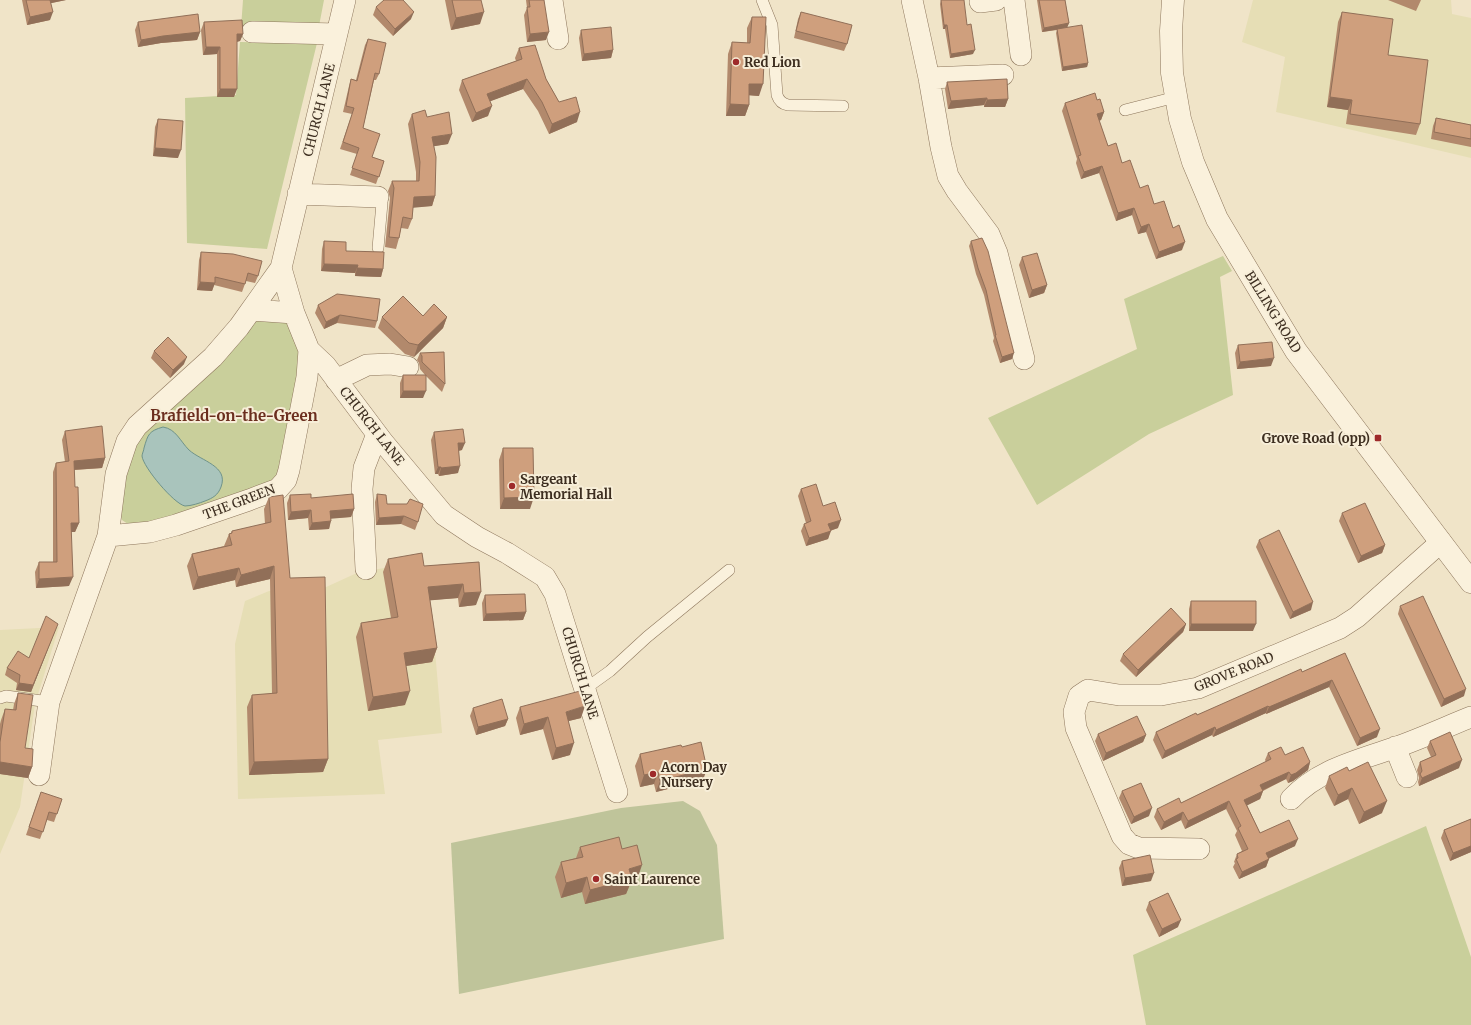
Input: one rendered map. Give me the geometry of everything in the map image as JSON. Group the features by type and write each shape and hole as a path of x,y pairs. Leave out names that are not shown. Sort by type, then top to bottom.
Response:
{"street":[{"name":"CHURCH LANE","path":"345,0 281,268 294,313 309,350 326,366 377,434 444,515 477,537 518,559 545,577 555,594 617,792"},
{"path":"552,0 558,39"},
{"path":"912,0 948,176 956,191 989,234 996,253 1024,359"},
{"path":"1014,0 1021,55"},
{"name":"BILLING ROAD","path":"1173,0 1171,38 1172,73 1180,119 1193,162 1217,219 1296,351 1471,582"},
{"path":"252,32 337,34"},
{"path":"929,78 1003,75"},
{"path":"298,194 378,197"},
{"path":"39,775 49,702 108,536 116,474 126,441 137,426 213,358 252,310 281,268"},
{"path":"252,310 294,313"},
{"name":"THE GREEN","path":"108,536 150,532 176,525 278,489 286,480 289,470 307,377 309,350"},
{"path":"336,380 367,365 390,364 408,367"},
{"path":"366,569 362,489 364,468 377,434"},
{"name":"GROVE ROAD","path":"1199,849 1139,848 1129,844 1122,836 1076,728 1074,712 1080,696 1088,690 1120,695 1161,695 1198,688 1340,628 1357,616 1441,542"},
{"path":"1291,799 1315,779 1338,768 1395,748 1471,716"},
{"path":"1395,748 1407,777"}],"lane":[{"path":"762,0 772,25 777,94 779,100 783,104 788,105 843,106"},
{"path":"1125,110 1176,97"},
{"path":"378,197 382,203 378,248"},
{"path":"585,689 610,671 647,637 729,570"},
{"path":"0,698 6,696 49,702"}],"shaded area":[{"path":"1253,0 1451,0 1452,14 1471,18 1471,158 1276,112 1285,57 1242,42"},
{"path":"423,562 436,662 442,733 378,740 385,794 238,799 235,644 245,601 269,591 324,588 359,572"},
{"path":"59,627 35,704 20,807 0,854 0,630"}],"green space":[{"path":"243,0 324,0 319,26 241,28"},
{"path":"240,42 317,43 267,249 187,243 185,98 236,95"},
{"path":"1223,256 1232,271 1220,277 1233,395 1149,434 1037,505 988,418 1137,349 1124,299"},
{"path":"278,316 287,323 297,342 303,362 289,458 272,487 164,523 131,526 122,520 119,509 126,467 142,432 251,326 260,319"},
{"path":"683,801 700,811 717,845 724,939 459,994 451,843 621,808"},
{"path":"1426,826 1471,957 1471,1025 1146,1025 1133,955"}],"water":[{"path":"163,427 171,430 178,436 194,454 218,469 222,480 220,490 215,496 201,503 185,506 174,499 153,476 142,455 150,434"}],"building":[{"path":"26,0 50,0 53,12 30,17"},
{"path":"384,0 403,0 414,12 395,29 376,7"},
{"path":"452,0 481,0 484,12 456,18"},
{"path":"529,0 544,0 549,32 530,34 527,7 530,7"},
{"path":"941,0 964,0 967,25 971,24 975,50 951,54 947,25 944,25"},
{"path":"1039,0 1065,0 1069,23 1044,28"},
{"path":"801,12 852,25 847,44 796,31"},
{"path":"1342,12 1393,19 1388,55 1428,60 1420,124 1350,114 1352,100 1330,97"},
{"path":"198,14 200,32 141,40 138,22"},
{"path":"752,17 766,17 763,84 749,84 749,105 730,104 732,42 750,43"},
{"path":"242,20 243,34 237,34 237,89 220,89 220,47 206,47 204,22"},
{"path":"1082,25 1088,63 1063,67 1057,29"},
{"path":"611,27 613,50 584,54 581,30"},
{"path":"368,39 386,43 379,74 375,73 363,128 380,134 372,157 384,161 379,177 352,168 359,148 343,142 354,108 346,106 351,79 357,81"},
{"path":"535,45 546,79 559,102 576,97 580,112 552,124 542,102 527,79 487,94 492,106 476,113 462,80 522,59 519,48"},
{"path":"1007,79 1008,99 987,100 987,98 951,101 947,82"},
{"path":"1095,93 1097,100 1100,99 1104,112 1097,114 1108,146 1116,143 1122,163 1130,160 1140,188 1148,185 1154,204 1164,201 1173,228 1179,225 1185,242 1159,252 1149,224 1141,227 1134,208 1118,213 1102,166 1084,172 1078,156 1081,155 1065,103"},
{"path":"425,110 427,117 449,112 452,134 432,137 436,157 435,196 414,197 412,219 403,217 399,238 389,237 394,188 392,181 419,181 420,162 412,114"},
{"path":"1436,118 1471,125 1471,139 1434,132"},
{"path":"158,119 183,121 181,150 155,148"},
{"path":"982,238 988,251 1014,353 1002,357 995,335 986,290 978,268 971,241"},
{"path":"324,241 346,242 346,251 384,252 383,269 357,268 358,265 324,264"},
{"path":"201,252 233,254 262,261 258,276 248,273 245,284 215,277 215,283 200,282"},
{"path":"1037,253 1047,285 1032,290 1022,257"},
{"path":"337,294 380,299 377,321 340,315 326,322 318,305"},
{"path":"403,296 423,316 434,304 447,317 418,345 409,343 382,317"},
{"path":"168,337 187,357 173,370 154,351"},
{"path":"1272,342 1274,358 1240,362 1238,345"},
{"path":"444,352 445,384 422,362 422,356 420,353"},
{"path":"403,375 426,375 426,391 403,391"},
{"path":"102,426 105,458 74,461 75,487 78,487 79,523 71,523 73,577 39,579 39,562 57,562 56,463 69,461 65,431"},
{"path":"463,429 465,443 458,443 460,466 438,467 434,432"},
{"path":"503,448 533,448 534,497 504,498"},
{"path":"816,484 823,506 835,502 841,520 828,524 831,531 809,538 804,524 811,521 801,489"},
{"path":"311,494 311,498 353,494 354,509 330,511 331,521 312,523 311,510 291,512 290,495"},
{"path":"377,494 386,495 387,504 407,504 410,499 423,504 418,522 404,516 379,518"},
{"path":"283,495 290,578 325,577 328,759 254,762 252,695 277,693 274,566 241,575 239,568 198,577 192,554 232,545 229,534 232,533 232,531 271,522 269,497"},
{"path":"1365,503 1385,545 1361,556 1342,513"},
{"path":"1279,530 1313,602 1293,612 1259,540"},
{"path":"422,553 424,566 479,562 481,592 464,593 463,584 428,587 437,648 404,653 410,691 373,697 361,623 398,617 388,559"},
{"path":"525,594 526,612 486,614 485,595"},
{"path":"1423,596 1466,689 1444,699 1400,606"},
{"path":"1191,601 1256,601 1256,624 1191,624"},
{"path":"1171,608 1186,624 1138,670 1123,654"},
{"path":"46,616 58,624 33,685 19,683 20,675 7,668 18,651 29,658"},
{"path":"1345,653 1380,729 1360,738 1332,680 1269,707 1268,706 1216,730 1215,727 1165,751 1156,732 1196,713 1197,715 1301,669 1302,672"},
{"path":"580,691 585,706 566,712 574,743 556,748 548,717 524,724 520,707"},
{"path":"18,693 33,695 25,748 33,749 32,767 0,762 0,742 5,709 16,710"},
{"path":"502,699 508,719 478,727 473,708"},
{"path":"1137,716 1146,735 1106,753 1098,734"},
{"path":"1450,732 1462,760 1422,778 1420,774 1422,771 1420,762 1436,755 1430,741"},
{"path":"701,742 707,769 660,781 658,772 644,775 640,754 681,745 682,747"},
{"path":"1281,747 1285,755 1303,747 1310,762 1296,773 1291,775 1289,772 1260,785 1263,791 1244,800 1260,833 1289,820 1298,839 1266,853 1269,859 1242,872 1236,859 1238,858 1237,854 1248,849 1238,828 1241,826 1229,801 1188,821 1183,812 1164,822 1157,809 1179,798 1181,803 1271,759 1268,753"},
{"path":"1368,762 1387,801 1364,812 1352,788 1338,795 1329,776 1347,767 1349,771"},
{"path":"1141,783 1152,808 1134,817 1122,791"},
{"path":"41,792 62,799 57,814 49,812 43,832 29,827"},
{"path":"1471,819 1471,846 1453,853 1444,830"},
{"path":"619,837 622,849 637,845 642,865 629,869 632,879 590,890 587,877 566,883 561,862 583,857 580,847"},
{"path":"1150,855 1154,873 1125,878 1122,861"},
{"path":"1168,893 1181,920 1162,929 1149,902"}],"place":[{"name":"Red Lion","path":"736,62"},
{"name":"Grove Road (opp)","path":"1378,438"},
{"name":"Sargeant Memorial Hall","path":"512,486"},
{"name":"Acorn Day Nursery","path":"653,774"},
{"name":"Saint Laurence","path":"596,879"}],"district":[{"name":"Brafield-on-the-Green","path":"234,415"}]}
